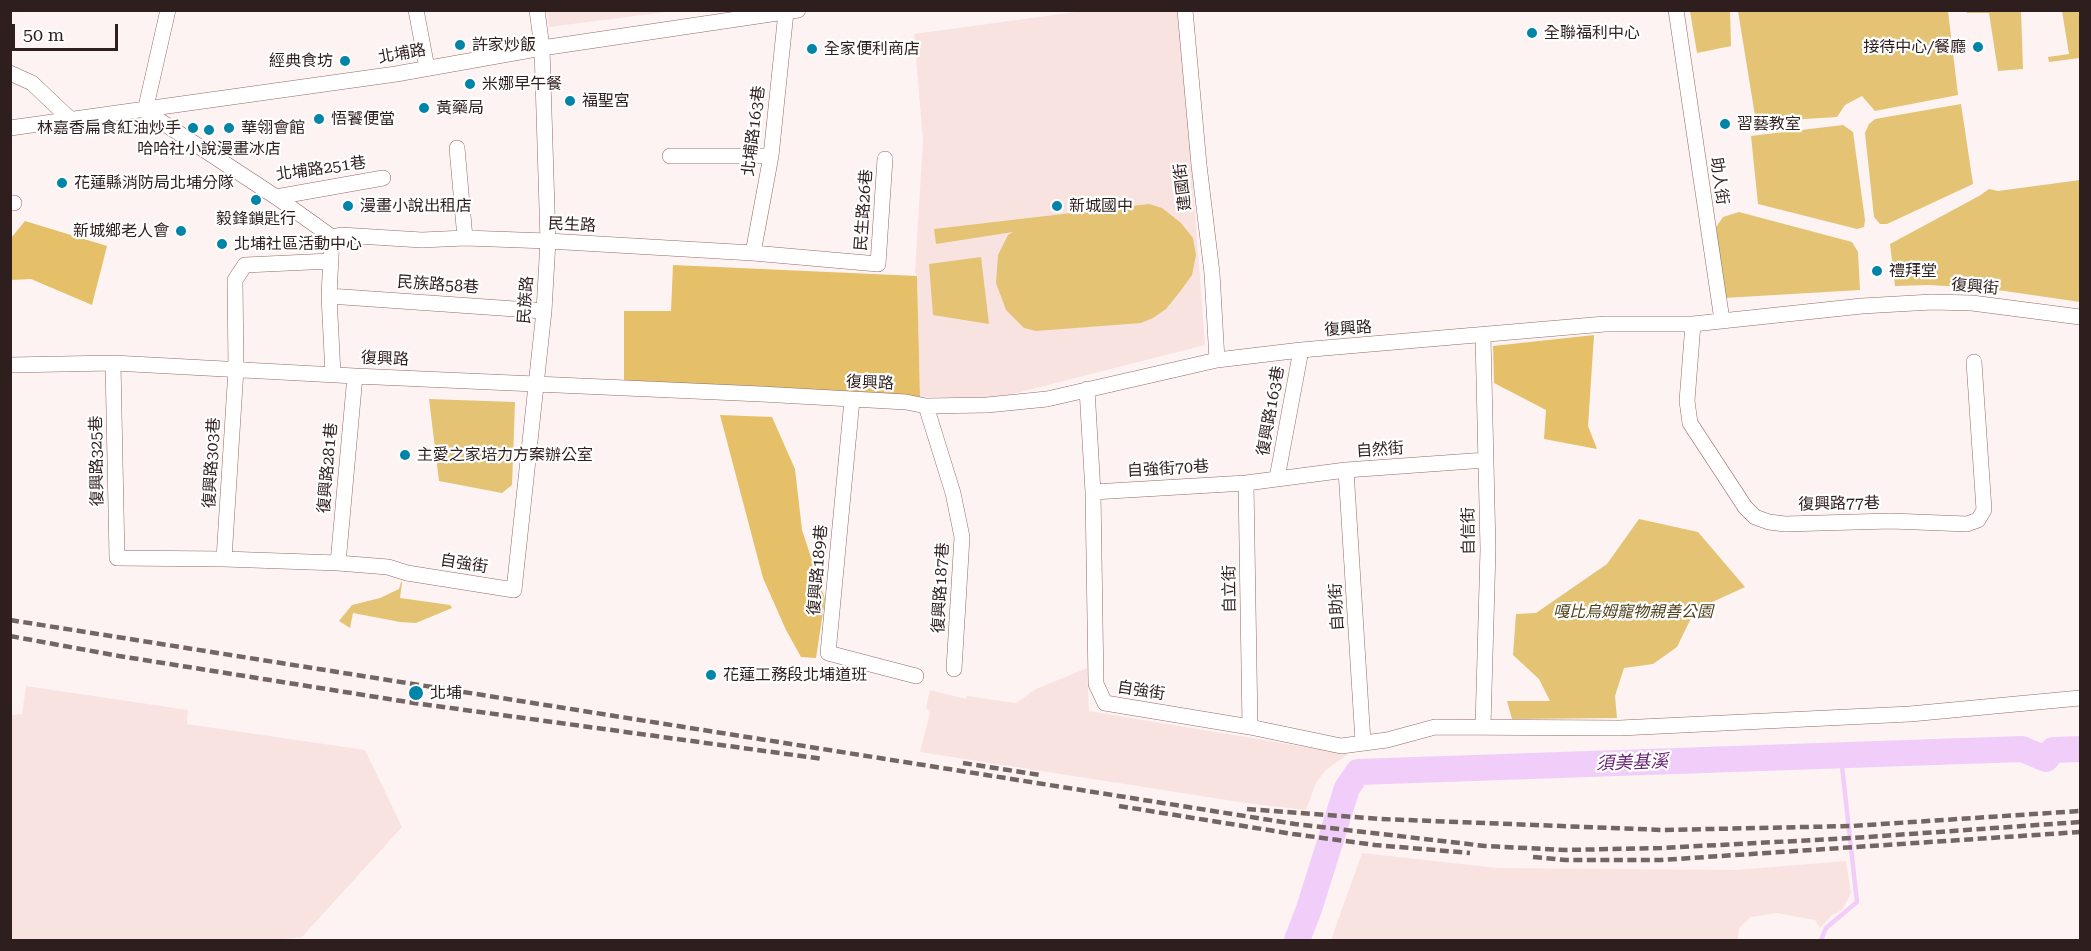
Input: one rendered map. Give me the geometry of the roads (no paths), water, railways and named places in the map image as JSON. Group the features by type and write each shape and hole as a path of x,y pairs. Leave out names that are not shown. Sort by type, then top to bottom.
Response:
{"street":[{"path":"145,111 168,10"},
{"path":"416,10 427,68"},
{"name":"民族路","path":"514,590 537,383 548,241 542,48 537,10"},
{"name":"建國街","path":"1185,10 1199,165 1212,273 1217,360"},
{"name":"助人街","path":"1676,10 1722,320"},
{"name":"北埔路","path":"10,129 145,111 792,11"},
{"name":"北埔路163巷","path":"753,253 771,156 792,11"},
{"path":"10,73 32,82 71,120"},
{"name":"北埔路251巷","path":"145,111 276,197 383,178"},
{"path":"457,148 465,238"},
{"path":"670,156 771,156"},
{"name":"民生路26巷","path":"878,264 885,159"},
{"path":"276,197 332,237 329,296 333,374"},
{"name":"民生路","path":"332,237 341,235 422,240 465,238 548,241 753,253 878,264"},
{"name":"復興路303巷","path":"224,559 236,369 235,280 246,265 330,261"},
{"name":"民族路58巷","path":"329,296 544,311"},
{"name":"復興街","path":"1722,320 1862,306 1932,302 1972,303 2080,317"},
{"name":"復興路","path":"10,365 113,363 761,394 906,402 926,406 987,405 1047,399 1217,360 1300,350 1605,324 1693,324 1722,320"},
{"name":"復興路77巷","path":"1693,324 1687,401 1690,423 1745,507 1755,517 1768,522 1785,524 1891,521 1967,524 1978,519 1984,510 1974,362"},
{"name":"自信街","path":"1483,336 1488,549 1483,726"},
{"name":"復興路163巷","path":"1277,478 1300,350"},
{"name":"復興路325巷","path":"113,363 117,558"},
{"name":"復興路281巷","path":"338,563 355,376"},
{"name":"自強街","path":"1087,389 1093,492 1096,684 1105,703 1250,727 1341,746 1387,740 1435,727 1620,728 1910,714 2080,698"},
{"name":"復興路189巷","path":"852,400 828,653 916,676"},
{"name":"復興路187巷","path":"926,406 953,493 962,537 954,669"},
{"name":"自然街","path":"1277,478 1486,459"},
{"name":"自助街","path":"1346,470 1363,742"},
{"path":"1246,483 1277,478"},
{"name":"自強街70巷","path":"1093,492 1246,483"},
{"name":"自立街","path":"1246,483 1250,727"},
{"name":"自強街","path":"117,558 224,559 388,567 407,573 514,590"}],"waterway":[{"name":"須美基溪","path":"1297,940 1347,788 1358,772 2022,749 2046,759 2053,750 2080,749"},
{"path":"1821,940 1826,928 1857,902 1841,757"}],"railway":[{"path":"10,620 1295,824 1485,846 1566,850 1661,848 1853,838 2080,822"},
{"path":"10,636 119,656 414,703 823,759"},
{"path":"963,763 1040,775"},
{"path":"1119,806 1375,845 1470,853"},
{"path":"1247,809 1381,819 1663,830 1852,826 2080,811"},
{"path":"1533,857 1565,860 1661,860 2080,832"}],"place":[{"name":"全聯福利中心","path":"1532,33"},
{"name":"許家炒飯","path":"460,45"},
{"name":"接待中心/餐廳","path":"1978,47"},
{"name":"全家便利商店","path":"812,49"},
{"name":"經典食坊","path":"345,61"},
{"name":"米娜早午餐","path":"470,84"},
{"name":"福聖宮","path":"570,101"},
{"name":"黃藥局","path":"424,108"},
{"name":"悟饕便當","path":"319,119"},
{"name":"習藝教室","path":"1725,124"},
{"name":"林嘉香扁食紅油炒手","path":"193,128"},
{"name":"華翎會館","path":"229,128"},
{"name":"哈哈社小說漫畫冰店","path":"209,130"},
{"name":"花蓮縣消防局北埔分隊","path":"62,183"},
{"name":"毅鋒鎖匙行","path":"256,200"},
{"name":"漫畫小說出租店","path":"348,206"},
{"name":"新城國中","path":"1057,206"},
{"name":"新城鄉老人會","path":"181,231"},
{"name":"北埔社區活動中心","path":"222,244"},
{"name":"禮拜堂","path":"1877,271"},
{"name":"主愛之家培力方案辦公室","path":"405,455"},
{"name":"花蓮工務段北埔道班","path":"711,675"},
{"name":"北埔","path":"416,693"}],"park label":[{"name":"嘎比烏姆寵物親善公園","path":"1633,612"}]}
